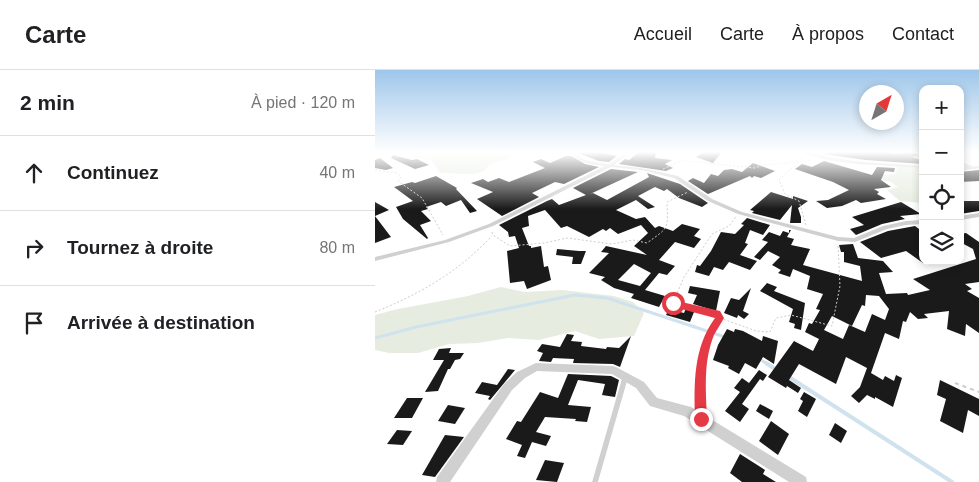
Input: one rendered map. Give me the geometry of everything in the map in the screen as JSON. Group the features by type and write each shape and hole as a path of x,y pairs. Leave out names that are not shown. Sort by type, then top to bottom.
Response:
{"street":[{"path":"375,259 447,241 491,225 599,171"},
{"path":"650,171 676,177 710,200 741,212 838,239 855,240 885,227 919,222"},
{"path":"964,217 979,215"},
{"path":"443,482 508,387 521,375 536,367 572,367 613,370 626,376 640,385 654,402 687,411 801,482"}],"lane":[{"path":"701,419 699,377 705,346"},
{"path":"595,482 626,376"}],"path":[{"path":"384,171 397,173 401,177 398,181 422,198 447,241"},
{"path":"789,171 779,180 783,193 789,198 799,201 806,227 805,231"},
{"path":"491,225 493,235 509,246 544,243 567,238 612,244 633,240 647,243 666,229 668,225 667,202 696,189"},
{"path":"741,212 729,226 712,234 684,277 673,303 717,314 720,318 756,331 770,332 775,318 791,315 832,326 840,302 841,280 838,239"},
{"path":"375,312 430,288 464,264 493,235"},
{"path":"705,346 711,331 720,318"},
{"path":"955,383 979,392"}],"shaded area":[{"path":"439,171 483,171 475,174 440,173"},
{"path":"896,171 919,171 919,203 900,201 887,190 898,187 891,182 882,180 881,175 895,174"},
{"path":"501,287 525,292 562,290 614,296 633,302 644,313 634,336 599,339 575,331 539,340 508,338 478,343 449,344 418,353 389,353 375,350 375,315 468,296"}],"building":[{"path":"537,171 590,171 564,184 555,182 532,193 539,197 502,216 477,199 493,192 471,183 483,179 488,182 499,178 509,182"},
{"path":"607,171 631,171 638,172 590,194 593,193 607,200 649,177 647,173 680,184 708,203 702,207 679,198 667,189 664,191 655,187 638,196 655,207 648,209 636,200 616,210 636,219 645,217 655,228 659,226 673,231 682,224 700,229 694,236 701,239 694,248 675,242 659,260 675,266 667,275 659,273 645,290 665,296 659,307 631,298 634,294 614,288 601,280 605,277 589,273 609,253 601,252 606,246 647,255 634,246 648,233 641,225 618,234 610,228 606,231 603,229 589,237 567,226 561,228 545,210 528,216 529,226 522,228 531,248 541,246 544,267 548,266 551,280 527,289 524,281 510,283 507,251 519,248 515,236 509,237 508,232 499,225 552,199 559,205 586,195 573,188","holes":["634,264 651,273 640,286 618,280"]},
{"path":"723,171 775,171 761,178 754,176 752,178 750,176 708,194 688,181 693,178 704,183 711,174 718,176"},
{"path":"802,171 859,171 872,175 874,171 885,171 881,180 891,187 874,189 879,192 877,194 886,199 861,203 856,200 842,206 827,208 816,201 828,200 849,190 833,182"},
{"path":"979,171 979,181 964,182 964,172"},
{"path":"436,176 457,188 477,211 470,213 461,200 446,206 441,202 426,207 428,209 421,211 431,221 420,225 427,239 403,219 396,207 413,201 394,187"},
{"path":"771,192 793,199 793,196 808,201 798,208 801,223 790,223 792,205 780,220 752,213 754,211 750,210"},
{"path":"964,201 979,201 979,211 964,213"},
{"path":"375,202 389,210 375,216"},
{"path":"901,202 919,213 900,216 905,219 882,224 856,235 850,229 864,225 852,217"},
{"path":"375,216 391,237 375,243"},
{"path":"747,218 770,225 763,235 750,230 745,243 748,244 740,255 757,261 750,270 729,262 723,270 714,267 709,276 695,272 697,265 700,266 711,251 721,232 735,234 744,225 741,224"},
{"path":"915,226 919,229 919,260 906,251 881,258 860,242 888,231"},
{"path":"789,230 791,230 787,237 794,239 791,245 810,249 803,265 862,281 860,266 844,262 844,252 841,252 839,245 853,244 858,258 883,261 893,272 879,273 886,294 907,293 908,295 930,290 913,279 957,265 964,265 964,263 976,259 973,249 964,244 964,233 966,233 979,242 979,282 965,284 972,289 967,291 979,298 979,333 966,324 965,336 947,329 949,311 924,314 928,318 918,319 910,312 906,322 903,321 899,339 885,333 871,373 883,380 885,376 894,381 896,375 902,378 893,407 875,397 875,399 867,395 859,403 851,396 860,387 867,368 846,357 836,384 799,364 789,380 801,388 798,393 787,386 786,388 768,377 794,341 813,351 819,339 805,332 809,323 812,324 820,310 816,309 823,294 807,289 810,276 793,269 790,277 778,273 781,270 772,265 780,257 768,251 760,260 754,257 768,242 762,240 769,232 780,236 783,231 789,233","holes":["866,295 879,296 889,309 885,320 872,314 865,332 849,325 843,339 824,330 832,316 852,326 862,305 865,306"]},
{"path":"557,249 586,251 581,264 572,264 573,257 556,255"},
{"path":"767,283 777,287 774,291 805,303 801,330 794,328 795,324 789,322 793,309 760,291"},
{"path":"690,286 720,291 716,311 693,304 697,295 688,293"},
{"path":"751,288 743,311 749,314 744,319 738,315 737,318 724,313 731,298 739,300"},
{"path":"686,308 694,312 690,322 666,315 669,309 684,313"},
{"path":"727,329 734,332 735,329 743,331 762,341 763,336 778,341 774,364 763,357 756,369 745,363 739,374 728,368 729,366 713,360 718,345"},
{"path":"567,334 574,335 571,341 582,342 581,346 606,349 607,347 619,348 631,336 620,367 613,364 573,363 574,359 553,358 551,362 539,361 543,353 537,351 542,344 560,347"},
{"path":"451,348 449,353 464,353 448,369 438,391 425,392 444,360 433,360 439,349"},
{"path":"508,369 515,370 490,400 488,399 490,396 475,393 482,382 497,385"},
{"path":"759,370 767,375 763,381 760,379 742,404 749,409 740,422 725,411 740,392 734,388 742,378 749,383"},
{"path":"568,374 611,376 619,380 615,397 602,395 605,384 578,380 568,405 591,407 587,422 575,421 576,419 545,417 536,432 551,436 546,446 532,442 525,458 517,456 522,445 506,439 517,421 521,422 540,392 558,398"},
{"path":"940,380 979,399 979,416 968,410 963,433 940,421 946,399 937,395"},
{"path":"804,392 816,399 807,417 798,411 803,401 800,399"},
{"path":"407,398 423,398 412,418 394,418"},
{"path":"760,404 773,411 769,419 756,411"},
{"path":"448,405 465,408 455,424 438,421"},
{"path":"771,421 789,434 778,455 759,441"},
{"path":"835,423 847,431 841,443 829,435"},
{"path":"397,430 412,431 403,445 387,444"},
{"path":"445,435 464,437 435,477 422,475"},
{"path":"740,454 765,470 763,474 776,482 742,482 730,473"},
{"path":"545,460 564,463 557,482 536,480"}],"waterway":[{"path":"375,338 416,327 575,295 607,298 725,337"},
{"path":"759,359 768,364"},
{"path":"766,363 775,369"},
{"path":"789,377 952,482"}],"route":[{"path":"673,303 717,314 720,318 711,331 705,346 699,377 701,419"}]}
